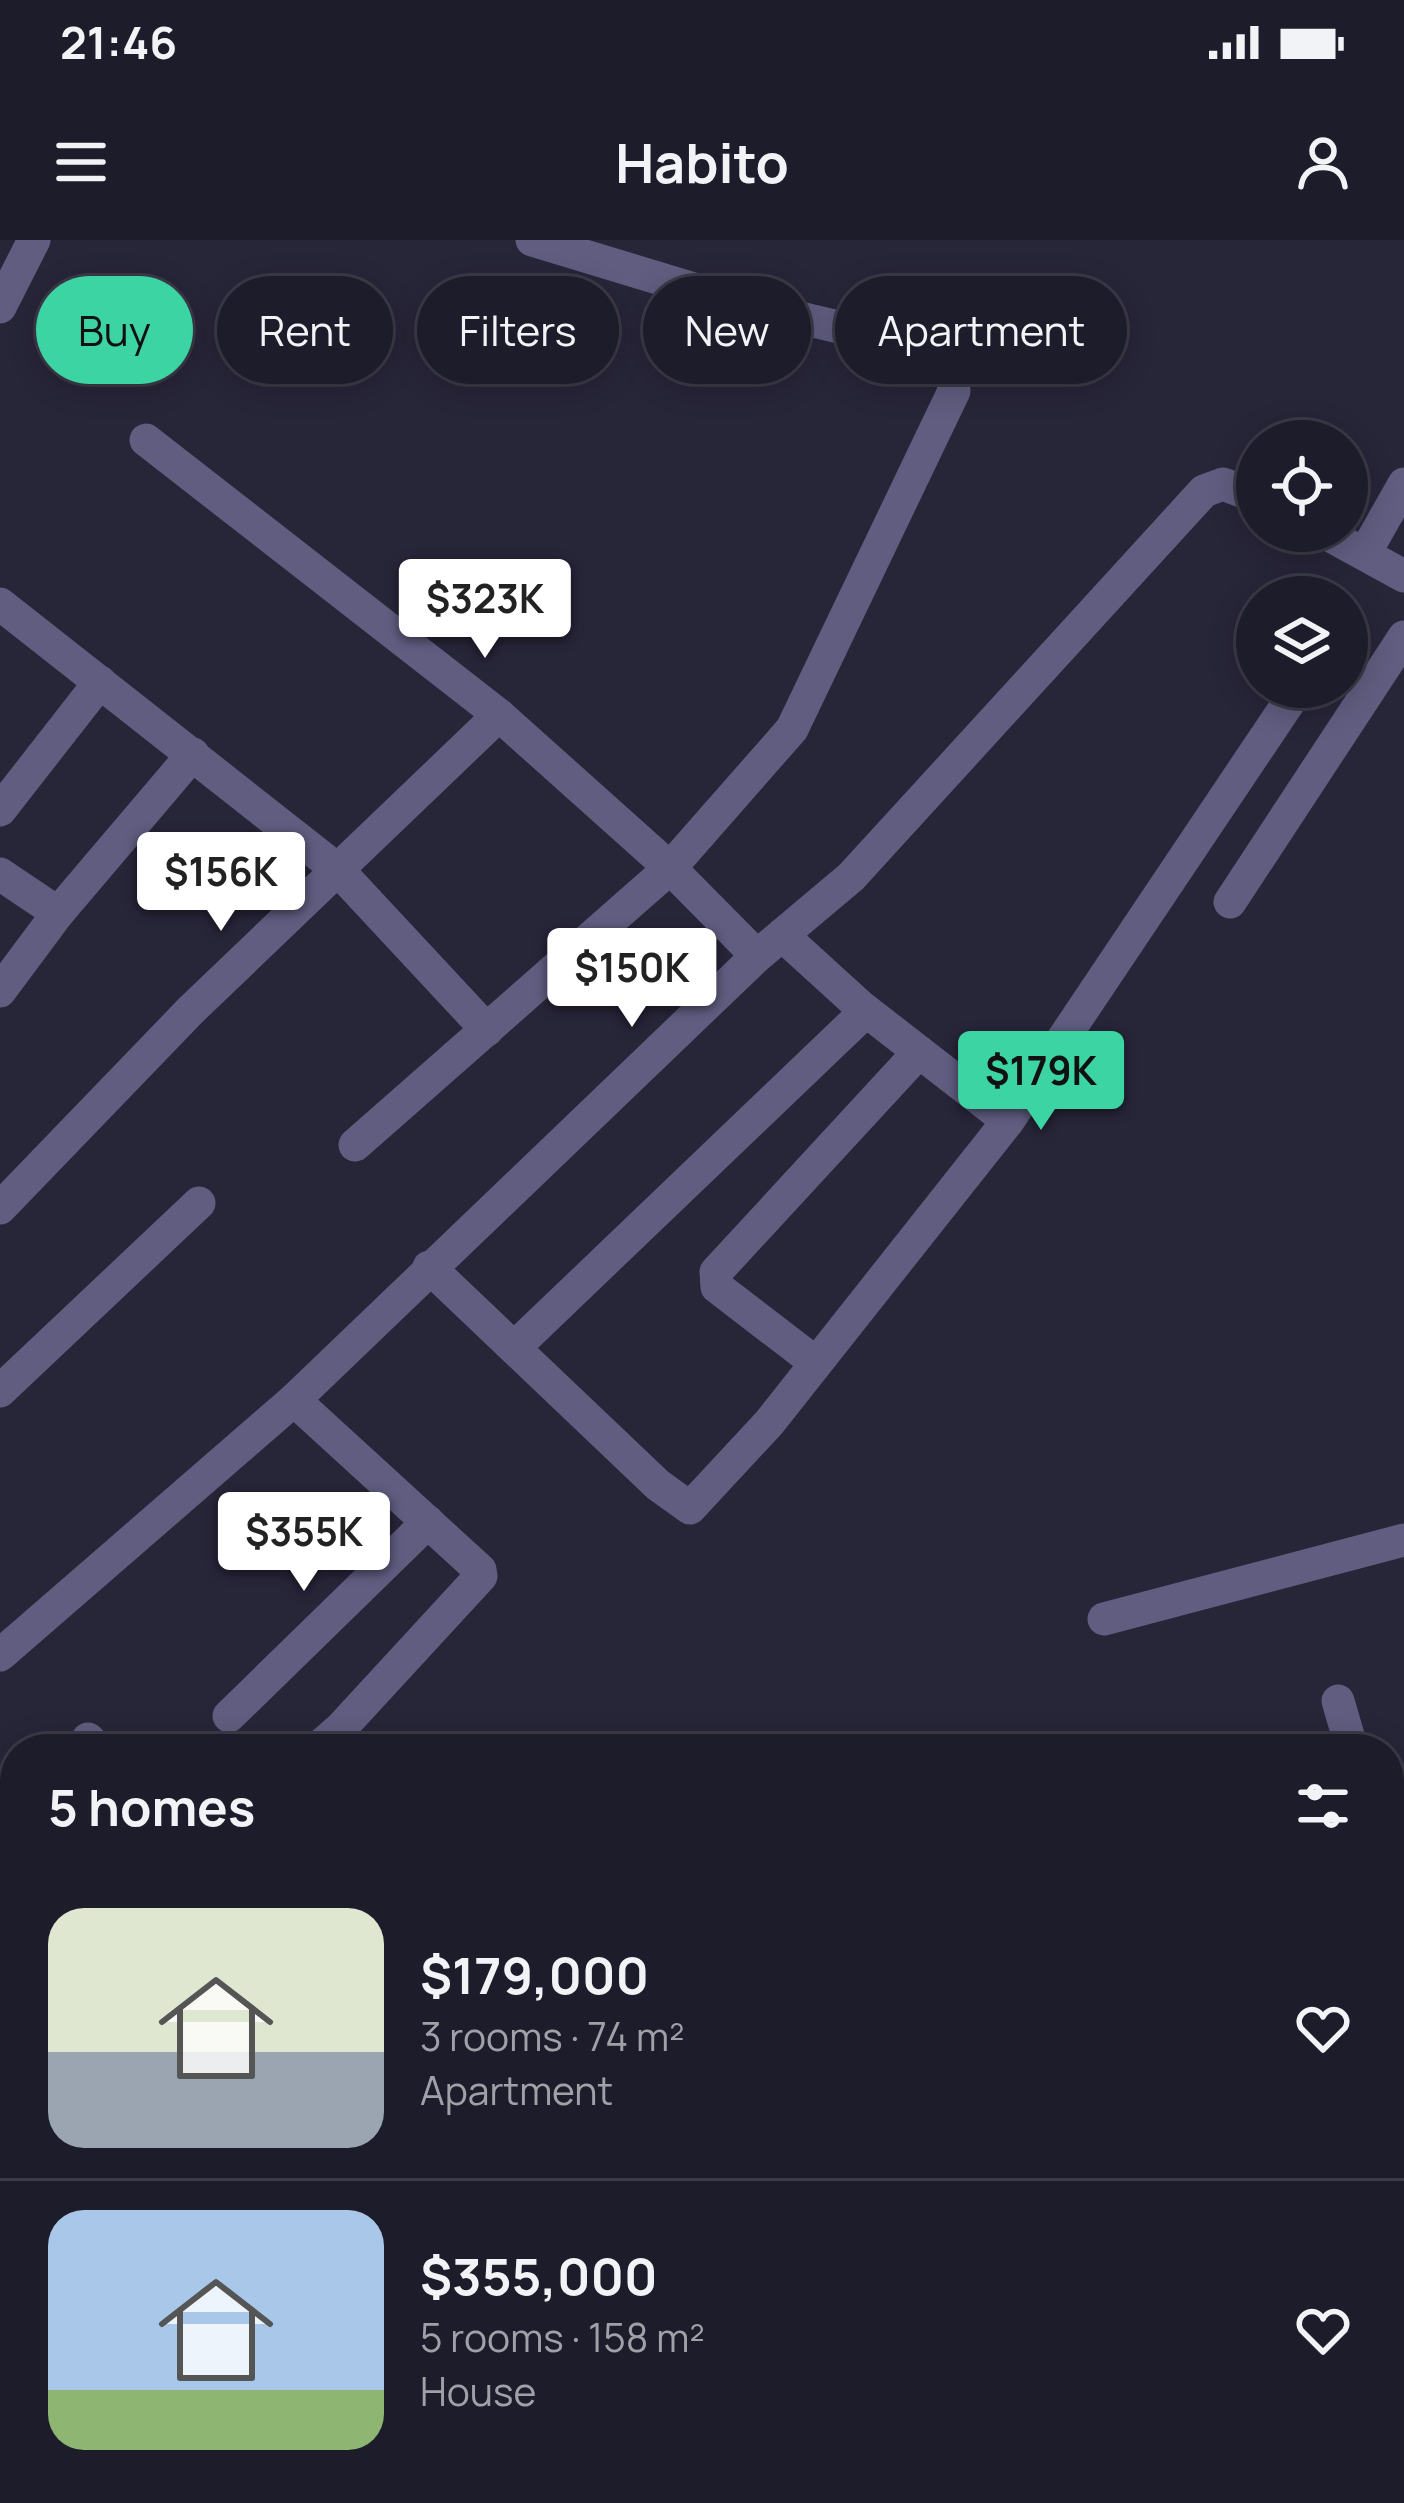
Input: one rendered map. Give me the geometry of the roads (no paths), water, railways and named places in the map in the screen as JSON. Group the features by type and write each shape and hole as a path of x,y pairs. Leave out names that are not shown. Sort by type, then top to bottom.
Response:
{"street":[{"path":"0,307 34,240"},
{"path":"355,1145 670,868 792,729 954,391 951,368 906,343 750,305 532,240"},
{"path":"146,440 499,715 670,868 1008,1121"},
{"path":"0,1655 294,1400 769,945 851,877 1204,491 1223,484 1236,489"},
{"path":"1404,484 1365,553 1404,576"},
{"path":"0,604 338,870 487,1030"},
{"path":"1230,902 1404,638"},
{"path":"0,810 100,682"},
{"path":"429,1267 658,1485 690,1508 769,1423 1008,1121 1285,708"},
{"path":"0,1208 190,1011 499,715"},
{"path":"0,991 58,913 193,754"},
{"path":"0,874 58,913"},
{"path":"515,1347 866,1011"},
{"path":"816,1363 717,1287 716,1272 920,1052"},
{"path":"0,1391 200,1203"},
{"path":"294,1400 480,1570 480,1581 334,1734"},
{"path":"229,1716 428,1522"},
{"path":"1104,1619 1404,1540"},
{"path":"1338,1701 1348,1734"}]}
